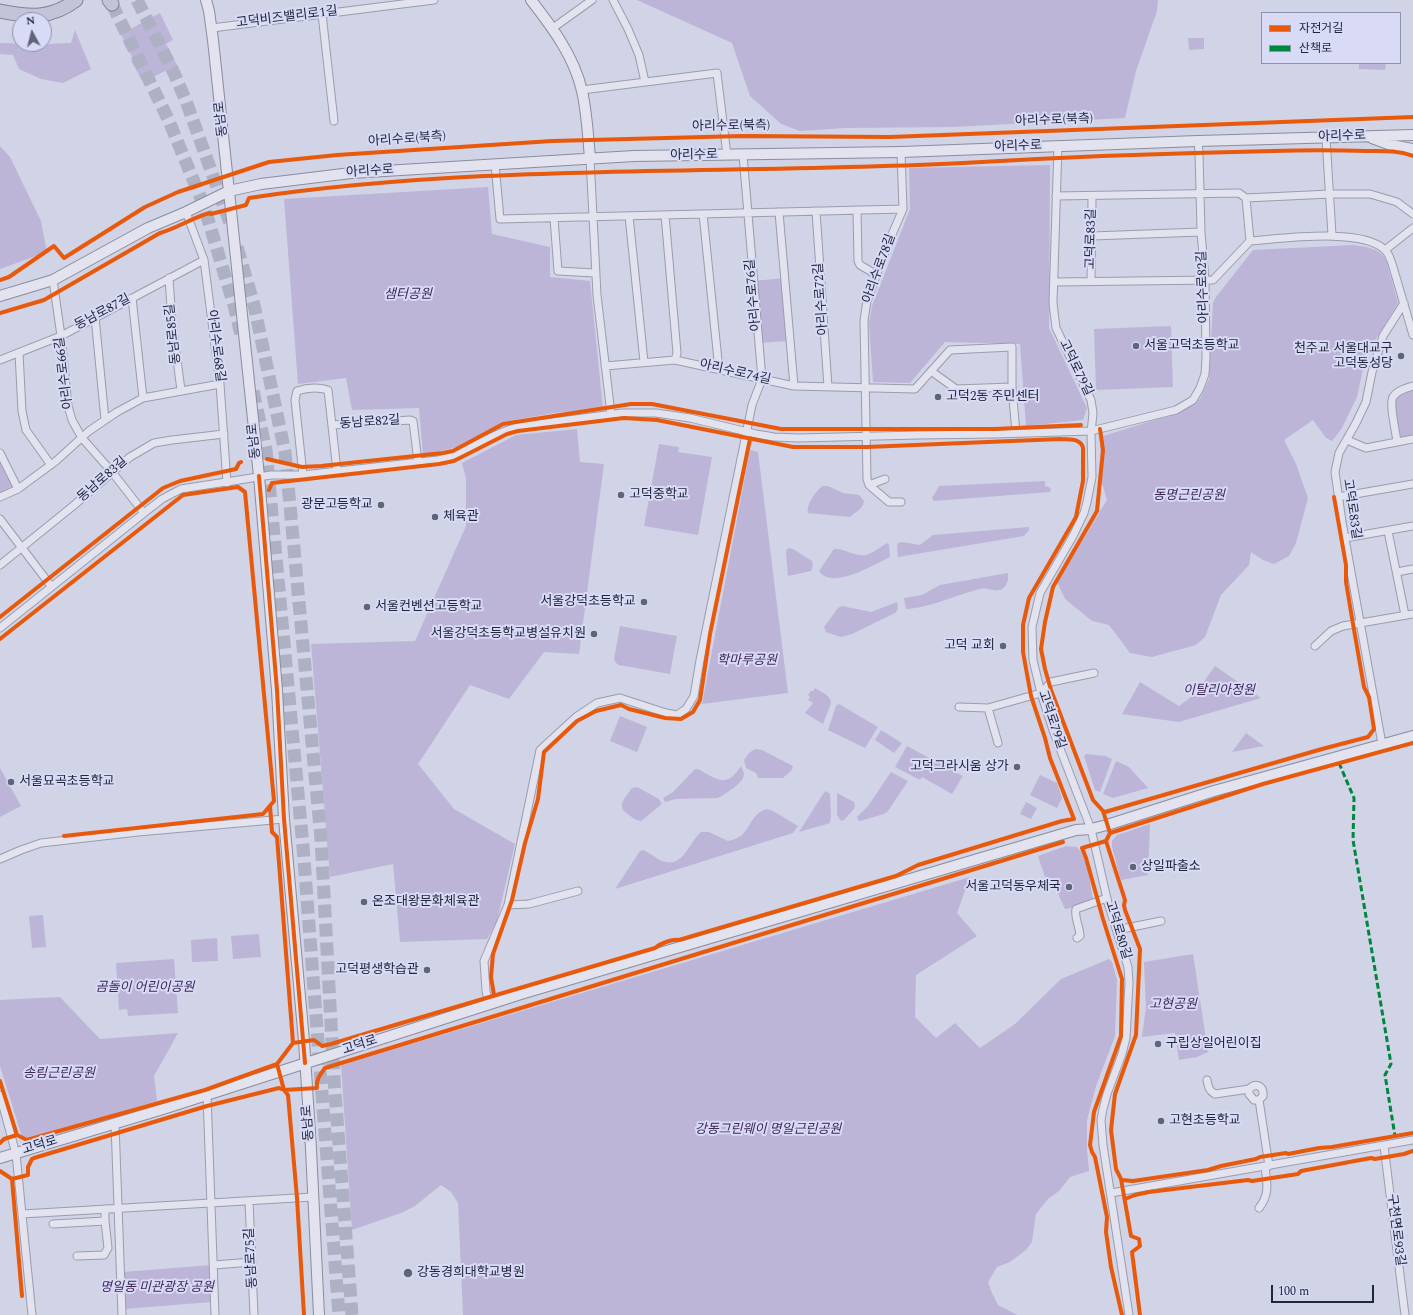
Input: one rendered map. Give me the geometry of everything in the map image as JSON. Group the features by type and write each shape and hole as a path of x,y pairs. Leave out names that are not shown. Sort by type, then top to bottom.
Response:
{"highway":[{"path":"0,11 20,15 46,15 66,8 76,0"}],"main road":[{"name":"동남로","path":"206,0 212,28 259,476 277,690 284,819 305,1063 319,1315"},
{"path":"531,0 553,28 568,53 582,90 590,158"},
{"name":"아리수로","path":"0,296 53,280 148,228 186,212 229,191 261,184 351,173 590,158 901,152 1058,145 1413,135"},
{"path":"1367,136 1391,145 1413,148"},
{"name":"고덕로","path":"0,1158 115,1124 489,1004 1076,830 1091,829 1107,825 1214,791 1413,736"}],"street":[{"name":"고덕비즈밸리로1길","path":"212,28 434,0"},
{"path":"553,28 592,0"},
{"path":"613,0 628,28 639,54 645,82"},
{"path":"322,14 334,121"},
{"path":"582,90 717,73 727,155"},
{"path":"1326,138 1332,235"},
{"name":"아리수로82길","path":"1091,431 1176,410 1192,400 1200,388 1205,374 1206,358 1205,280 1201,232 1198,141"},
{"name":"고덕로79길","path":"1058,145 1053,303 1056,328 1091,400 1093,413 1091,431 1092,477 1086,507 1073,536 1040,593 1032,627 1033,660 1041,693 1054,733 1091,829"},
{"name":"아리수로78길","path":"869,485 867,479 864,320 867,301 903,209 901,152"},
{"name":"아리수로76길","path":"743,155 762,379 752,405 747,432"},
{"path":"590,158 597,295 611,414"},
{"path":"495,164 500,219 903,209"},
{"path":"1056,196 1239,193 1246,198 1330,194 1370,194 1397,202 1413,214"},
{"name":"고덕로83길","path":"1092,196 1092,282"},
{"path":"1246,198 1250,241 1332,235 1372,242 1385,250 1390,256 1413,335"},
{"path":"857,210 858,261 860,265 877,275"},
{"name":"아리수로72길","path":"816,211 828,387"},
{"name":"아리수로68길","path":"186,212 204,260 220,384 227,482"},
{"path":"779,212 794,386"},
{"path":"703,214 719,370"},
{"path":"665,215 676,353 675,360"},
{"path":"629,216 644,362"},
{"path":"554,218 558,271 596,272"},
{"path":"1385,250 1413,228"},
{"name":"아리수로82길","path":"1092,236 1201,232"},
{"name":"고덕로83길","path":"1054,282 1213,280 1250,241"},
{"name":"동남로87길","path":"0,360 61,336 204,260"},
{"name":"동남로85길","path":"169,278 172,322 181,390"},
{"name":"아리수로66길","path":"53,280 61,336 68,406 72,420 82,438 144,512"},
{"path":"132,298 143,398"},
{"name":"고덕로83길","path":"1382,744 1345,538 1335,472 1339,453 1366,402 1372,372 1383,336 1404,303"},
{"path":"95,317 105,420"},
{"path":"865,388 915,389 950,350 1012,347 1012,387 1016,433"},
{"path":"19,353 22,411 26,430 50,465"},
{"name":"아리수로74길","path":"605,366 675,360 794,386 865,388"},
{"path":"931,371 956,388 1012,387"},
{"path":"0,497 18,489 50,465 89,431 143,398 220,384"},
{"path":"1397,442 1392,403 1393,397 1398,392 1413,386"},
{"name":"동남로82길","path":"303,475 295,400 297,391 304,389 322,388 328,390 337,471"},
{"path":"0,628 144,512 162,499 181,489 259,476 303,475 418,462 452,456 507,429 611,414 656,413 690,418 774,437 798,438 1091,431"},
{"name":"동남로82길","path":"332,425 413,421 418,462"},
{"path":"489,1004 486,991 484,961 508,905 540,750 576,716 597,703 620,698 671,714 676,714 686,709 694,696 700,660 747,432"},
{"name":"동남로83길","path":"0,565 130,457 154,443 224,434"},
{"path":"1347,440 1366,448 1413,439"},
{"path":"0,453 18,489"},
{"path":"885,479 869,485 889,502 901,502"},
{"path":"1338,497 1413,484"},
{"path":"0,519 23,547 51,586"},
{"path":"1345,538 1413,526"},
{"path":"1316,646 1331,631 1343,626 1409,615 1396,572 1388,531"},
{"path":"1396,572 1413,570"},
{"path":"959,707 988,708 1041,693 1051,682 1094,673"},
{"path":"988,708 998,743"},
{"path":"0,859 41,843 138,832 284,819"},
{"name":"고덕로80길","path":"1091,829 1107,898 1128,967 1129,983 1126,1038 1122,1054 1107,1094 1101,1120 1130,1315"},
{"path":"508,905 529,904 578,891"},
{"path":"1077,938 1080,936 1080,932 1075,913 1076,909 1107,898"},
{"path":"1117,930 1161,921"},
{"path":"1207,1080 1209,1088 1212,1093 1215,1094 1249,1089 1257,1085 1264,1090 1263,1096 1259,1100 1267,1166 1267,1193 1259,1208"},
{"path":"1249,1089 1249,1094 1251,1097 1259,1100"},
{"path":"0,1095 16,1154 32,1315"},
{"path":"207,1095 215,1315"},
{"path":"115,1124 122,1315"},
{"path":"1111,1194 1413,1140"},
{"name":"구천면로93길","path":"1384,1146 1405,1315"},
{"path":"22,1214 313,1197"},
{"name":"동남로75길","path":"249,1201 254,1315"},
{"path":"77,1256 104,1255 108,1248 105,1209"},
{"path":"53,1224 105,1221"},
{"path":"214,1265 252,1262"}],"green space":[{"path":"637,0 1158,0 1157,11 1136,71 1125,118 953,127 845,128 800,131 781,124 750,96 732,43"},
{"path":"160,13 173,40 166,44 177,65 143,82 131,61 144,54 133,59 121,34"},
{"path":"75,30 91,69 63,83 41,79 19,69 13,55 0,54 0,43 12,43 12,52 52,52 52,44 71,43"},
{"path":"1188,38 1204,38 1204,49 1189,50"},
{"path":"1359,64 1386,64 1385,70 1359,69"},
{"path":"0,146 10,157 41,221 47,252 0,269"},
{"path":"1050,165 1049,328 1087,408 1083,420 1026,426 1020,344 945,342 910,383 873,382 869,323 872,306 910,209 909,168"},
{"name":"샘터공원","path":"488,187 492,234 550,247 550,277 590,281 603,409 554,413 503,422 458,447 423,455 419,408 352,410 346,378 298,384 284,199"},
{"name":"동명근린공원","path":"1353,245 1371,248 1380,252 1386,260 1398,303 1366,355 1357,397 1342,428 1332,441 1326,438 1313,420 1284,440 1296,464 1308,498 1296,543 1289,556 1274,564 1263,560 1251,552 1249,565 1221,595 1205,637 1196,645 1152,657 1130,653 1109,625 1092,621 1065,599 1057,582 1107,500 1102,483 1100,437 1180,412 1200,399 1209,379 1213,303 1216,297 1253,250"},
{"path":"785,278 790,341 758,343 753,281"},
{"path":"1171,326 1173,387 1096,390 1094,329"},
{"path":"1413,386 1413,438 1398,441 1394,397"},
{"path":"577,429 580,462 604,464 579,654 544,652 509,699 470,685 418,764 454,809 515,844 497,921 487,939 400,942 393,864 330,877 311,644 415,641 466,526 466,478 462,463 516,435"},
{"path":"659,444 679,447 678,452 712,457 698,535 644,526"},
{"name":"학마루공원","path":"750,450 758,452 788,693 702,704"},
{"path":"0,456 15,485 0,492"},
{"path":"1045,481 1045,486 1051,488 1050,492 934,501 932,498 939,486"},
{"path":"823,486 828,486 843,493 859,495 864,501 863,505 850,517 808,513 812,498"},
{"path":"1029,527 1029,530 1024,536 898,557 897,546 898,543 902,542 920,545 933,535"},
{"path":"887,543 889,545 890,557 864,570 843,577 833,578 825,576 819,571 834,549 858,555 866,555"},
{"path":"789,548 812,561 813,565 811,571 788,576 786,553 787,549"},
{"path":"1008,573 1008,580 1002,589 980,589 923,607 906,609 904,598 922,595 940,585"},
{"path":"897,602 898,609 895,613 852,634 841,637 826,632 824,627 838,608 842,606 871,612"},
{"path":"620,626 677,636 670,674 619,665 616,663 614,659"},
{"name":"이탈리아정원","path":"1215,666 1261,698 1179,722 1122,714 1140,682 1179,706 1195,694"},
{"path":"815,688 831,700 823,724 805,713 813,703 808,700 810,697 808,695"},
{"path":"839,704 878,727 865,748 828,730 836,706"},
{"path":"620,716 647,727 637,752 610,741"},
{"path":"881,730 902,743 894,753 875,740"},
{"path":"1246,733 1264,746 1232,752"},
{"path":"907,746 963,776 952,794 922,777 920,780 895,767"},
{"path":"755,749 762,750 793,766 792,770 783,778 758,778 756,773 746,768 744,760 749,753"},
{"path":"1086,754 1105,756 1112,759 1100,792 1095,790 1084,756"},
{"path":"1116,761 1129,767 1148,788 1113,798 1103,794"},
{"path":"741,766 744,773 742,780 732,790 720,797 676,799 665,802 663,798 673,792 695,769 718,779 726,780 730,778"},
{"path":"0,768 21,806 0,817"},
{"path":"891,772 908,781 888,811 884,814 860,821 858,820 857,817 868,806"},
{"path":"1040,775 1057,783 1062,798 1057,808 1030,795"},
{"path":"637,787 659,799 662,804 641,821 634,819 625,812 622,805 624,799 632,788"},
{"path":"826,791 830,794 830,823 799,832 823,794"},
{"path":"837,793 854,802 855,806 844,820 841,821 837,815"},
{"path":"1026,802 1037,808 1031,819 1020,814"},
{"path":"767,809 798,826 793,833 615,889 640,851 643,850 657,859 672,862 682,857 701,832 709,832 728,841 736,839 746,831 760,812"},
{"path":"1150,824 1148,875 1121,880 1112,847 1112,841 1117,835"},
{"path":"1066,846 1077,847 1084,858 1094,903 1065,909 1059,896 1055,880 1045,877 1038,856"},
{"name":"강동그린웨이 명일근린공원","path":"970,877 957,913 977,936 916,975 915,1017 936,1038 955,1023 980,1048 1015,1024 1061,979 1109,959 1112,962 1117,980 1115,1036 1096,1086 1087,1120 1089,1171 1070,1177 1059,1191 1048,1199 1036,1214 1032,1242 1026,1250 1010,1262 997,1267 988,1282 998,1305 1017,1315 463,1315 458,1203 451,1192 441,1185 415,1206 401,1213 352,1230 341,1065"},
{"path":"43,915 46,947 32,948 29,916"},
{"path":"259,934 261,957 233,959 231,936"},
{"path":"217,938 218,961 192,962 191,940"},
{"name":"고현공원","path":"1193,954 1208,1052 1197,1057 1179,1060 1175,1033 1142,1037 1146,1007 1144,962"},
{"name":"곰돌이 어린이공원","path":"174,959 178,1013 128,1016 127,1009 119,1010 116,963"},
{"name":"송림근린공원","path":"60,997 100,1039 178,1033 154,1076 157,1101 23,1140 0,1066 0,1000"},
{"name":"명일동 미관광장 공원","path":"211,1265 212,1302 124,1309 123,1272"}],"tunnel":[{"path":"137,0 174,73 186,101 231,226"},
{"path":"112,4 169,121 204,206 235,309 242,339"},
{"path":"237,247 254,305 285,452 321,839 334,1079 352,1315"},
{"path":"253,391 266,450 303,847 339,1315"}],"marked path":[{"path":"1339,763 1354,798 1353,840 1391,1064 1385,1075 1395,1136"}],"cycle path":[{"name":"아리수로(북측)","path":"0,280 9,277 54,246 64,258 145,207 178,192 269,162 337,155 552,141 742,136 890,137 1413,117"},
{"path":"0,313 44,300 160,233 210,213 246,205 249,198 338,187 427,179 516,175 874,167 1196,153 1308,150 1384,151 1413,156"},
{"path":"267,459 302,467 443,453 453,451 503,424 631,404 652,404 781,429 995,429 1081,425"},
{"path":"269,490 272,483 454,461 507,434 518,431 624,418 657,420 793,447 867,447 1060,439 1077,441 1083,448 1083,481 1076,517 1029,598 1023,625 1023,652 1031,696 1050,758 1074,819 1062,821 918,865 896,876 679,940 673,940 660,944 655,948 331,1044 322,1046 314,1040 293,1043"},
{"path":"1100,429 1103,450 1097,511 1053,587 1045,622 1041,649 1051,690 1093,800 1103,811 1110,833 1106,841 1125,900 1125,910 1140,949 1136,1035 1115,1094 1111,1130 1116,1169 1121,1179 1131,1236 1139,1239 1140,1246 1132,1252 1140,1315"},
{"path":"494,995 491,977 493,954 512,900 525,843 538,799 544,752 577,721 596,711 621,705 629,709 665,718 681,719 693,712 700,700 710,634 750,439"},
{"path":"0,617 163,488 180,481 236,469 241,462"},
{"path":"259,476 277,690 284,819 305,1063"},
{"path":"0,639 183,495 238,487 245,492 274,801 263,814 64,836"},
{"path":"1103,811 1105,812 1368,737 1374,729 1369,697 1364,687 1353,624 1346,582 1346,565 1334,497"},
{"path":"1110,833 1263,784 1413,743"},
{"path":"0,1143 4,1139 17,1135 27,1140 205,1090 277,1064 293,1043 277,837 272,832 270,806"},
{"path":"1106,841 1082,848 1122,979 1121,1036 1094,1112 1090,1145 1095,1157 1107,1217 1106,1232 1111,1267 1122,1315"},
{"path":"0,1171 12,1179 28,1175 28,1167 34,1158 207,1106 279,1088 284,1090 317,1088 318,1080 325,1068 1063,842"},
{"path":"277,1064 284,1090 288,1095 297,1198 304,1315"},
{"path":"0,1081 17,1135"},
{"path":"1122,1180 1133,1181 1208,1170 1260,1157 1286,1153 1288,1154 1413,1133"},
{"path":"1125,1199 1149,1192 1248,1180 1252,1181 1298,1174 1301,1171 1371,1158 1375,1159 1404,1154 1413,1151"},
{"path":"12,1179 22,1296"}],"place":[{"name":"서울고덕초등학교","path":"1136,346"},
{"name":"천주교 서울대교구 고덕동성당","path":"1401,356"},
{"name":"고덕2동 주민센터","path":"938,397"},
{"name":"고덕중학교","path":"621,495"},
{"name":"광문고등학교","path":"381,505"},
{"name":"체육관","path":"435,517"},
{"name":"서울강덕초등학교","path":"644,602"},
{"name":"서울컨벤션고등학교","path":"367,607"},
{"name":"서울강덕초등학교병설유치원","path":"594,634"},
{"name":"고덕 교회","path":"1003,646"},
{"name":"고덕그라시움 상가","path":"1017,767"},
{"name":"서울묘곡초등학교","path":"11,782"},
{"name":"상일파출소","path":"1133,867"},
{"name":"서울고덕동우체국","path":"1069,887"},
{"name":"온조대왕문화체육관","path":"364,902"},
{"name":"고덕평생학습관","path":"427,970"},
{"name":"구립상일어린이집","path":"1158,1044"},
{"name":"고현초등학교","path":"1161,1121"},
{"name":"강동경희대학교병원","path":"408,1273"}]}
